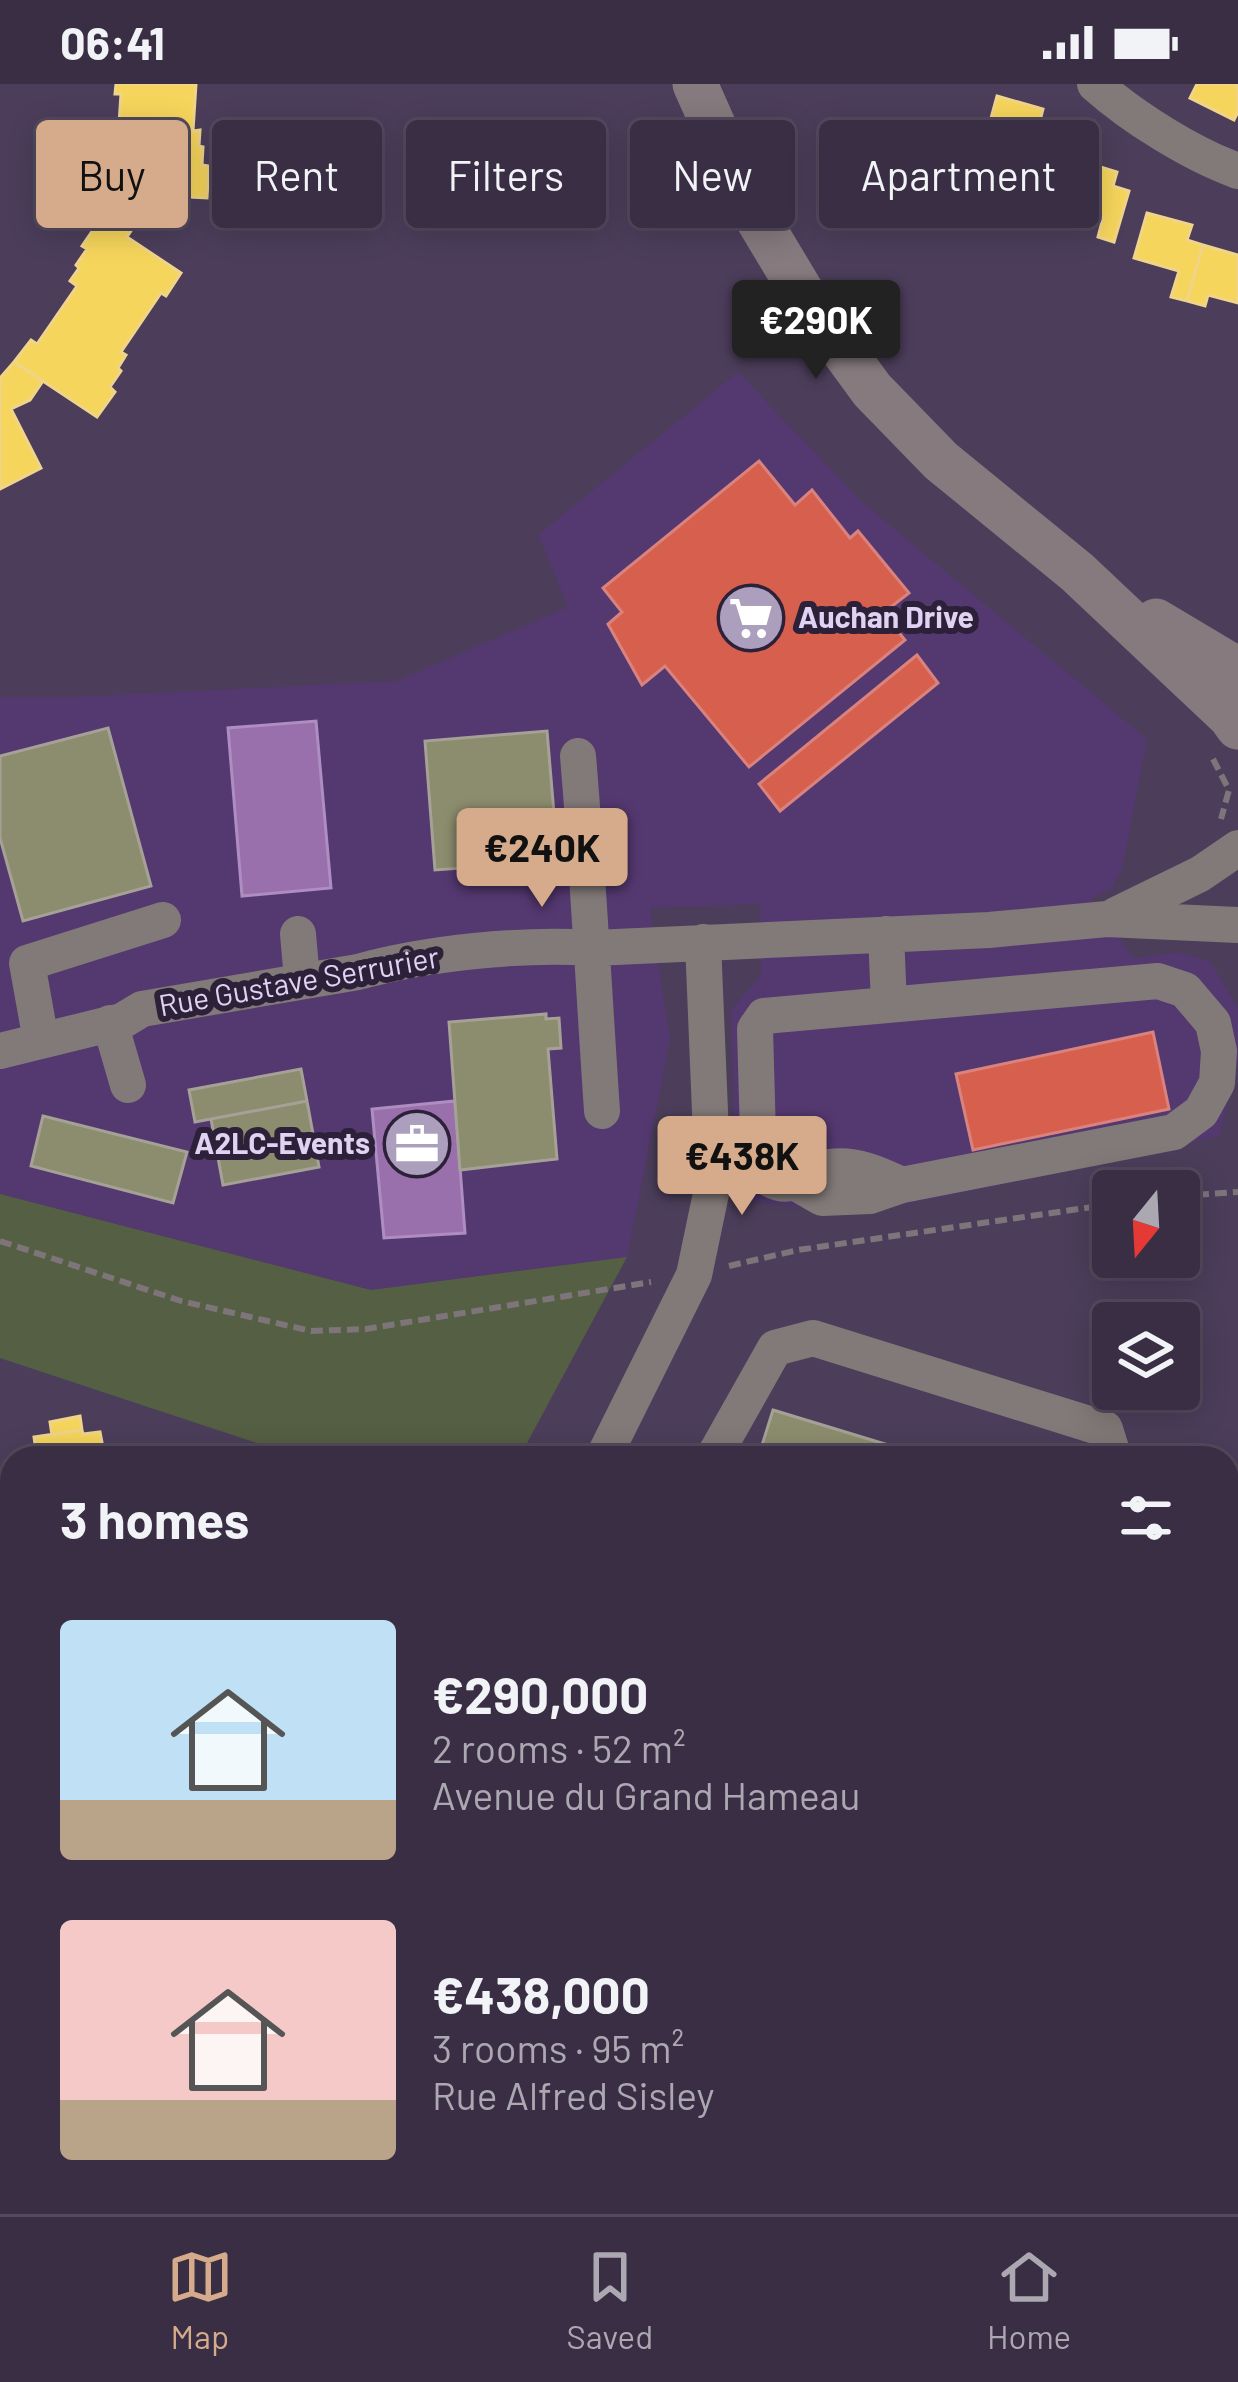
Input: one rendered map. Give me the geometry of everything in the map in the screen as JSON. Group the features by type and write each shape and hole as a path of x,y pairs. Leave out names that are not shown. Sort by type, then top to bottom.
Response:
{"main road":[{"path":"695,84 747,201 807,301 872,390 941,460 1077,572 1238,727"},
{"path":"1077,572 1238,670"}],"street":[{"path":"1095,84 1121,107 1238,171"},
{"path":"578,756 602,1111"},
{"name":"Rue Gustave Serrurier","path":"1107,919 1200,874 1238,848"},
{"name":"Rue Gustave Serrurier","path":"0,1051 122,1021 142,1009 464,954 555,945 594,948 988,930 1107,919 1238,925"},
{"path":"41,1041 27,963 163,920"},
{"path":"298,934 302,979"},
{"path":"886,934 889,1004"},
{"path":"609,1446 694,1275 712,1184 703,942"},
{"path":"1158,981 1185,990 1213,1023 1219,1051 1217,1084 1201,1112 1174,1132 902,1185 871,1169 826,1166 796,1184 770,1181 759,1172 755,1029 764,1016 889,1004 1158,981"},
{"path":"110,1023 128,1084"},
{"path":"720,1446 775,1348 813,1338 1105,1430 1110,1446"}],"path":[{"path":"1200,1195 1238,1192"},
{"path":"0,1241 181,1301 310,1331 365,1329 694,1275 797,1250 1092,1207"}],"shaded area":[{"path":"738,372 861,501 1147,739 1122,869 1111,889 1092,898 1134,959 1178,952 1210,961 1238,1008 1238,1063 1219,1136 854,1214 737,1199 731,1010 761,975 760,904 650,908 670,1040 627,1257 371,1290 0,1194 0,697 397,681 568,607 538,535"}],"green space":[{"path":"0,1194 371,1290 627,1257 525,1446 266,1446 0,1358"}],"building: Homes":[{"path":"116,84 196,84 193,131 200,130 202,165 209,166 207,198 188,197 188,120 119,120 121,94 115,94"},
{"path":"1197,84 1238,84 1234,120 1190,98"},
{"path":"997,96 1043,109 1040,120 990,120"},
{"path":"1099,167 1117,172 1113,186 1129,191 1114,242 1098,237 1103,218 1099,217"},
{"path":"1147,213 1192,225 1187,240 1203,245 1187,301 1171,297 1179,271 1134,258"},
{"path":"94,228 133,228 127,237 181,273 166,296 161,293 121,352 126,355 118,368 121,371 110,387 115,392 97,417 14,362 31,340 37,344 77,286 70,281 87,249 82,246"},
{"path":"1203,245 1238,255 1238,303 1208,295 1205,306 1187,301"},
{"path":"14,362 43,381 30,400 11,409 41,468 0,489 0,378"},
{"path":"80,1416 82,1430 52,1435 50,1422"},
{"path":"100,1432 103,1446 35,1446 34,1437"}],"building: Shops":[{"name":"Auchan Drive","path":"759,461 795,505 812,490 850,538 858,531 909,593 883,613 905,640 749,767 665,666 642,685 608,624 622,612 603,588"},
{"path":"917,655 938,683 780,811 759,784"},
{"path":"1153,1032 1169,1109 973,1150 956,1074"}],"building: Offices":[{"path":"316,721 331,888 242,896 228,728"},
{"path":"455,1101 465,1233 384,1238 372,1109"}],"building: Industry":[{"path":"108,728 151,886 23,921 0,838 0,756"},
{"path":"547,731 558,861 435,870 425,741"},
{"path":"546,1014 546,1019 559,1018 561,1048 548,1049 557,1159 460,1170 449,1022"},
{"path":"301,1069 307,1101 195,1122 189,1090"},
{"path":"307,1101 319,1167 223,1185 211,1119"},
{"path":"43,1116 187,1152 173,1203 31,1166"},
{"path":"773,1410 892,1446 762,1446"}],"place":[{"name":"Auchan Drive","path":"751,618"},
{"name":"A2LC-Events","path":"417,1144"}]}
